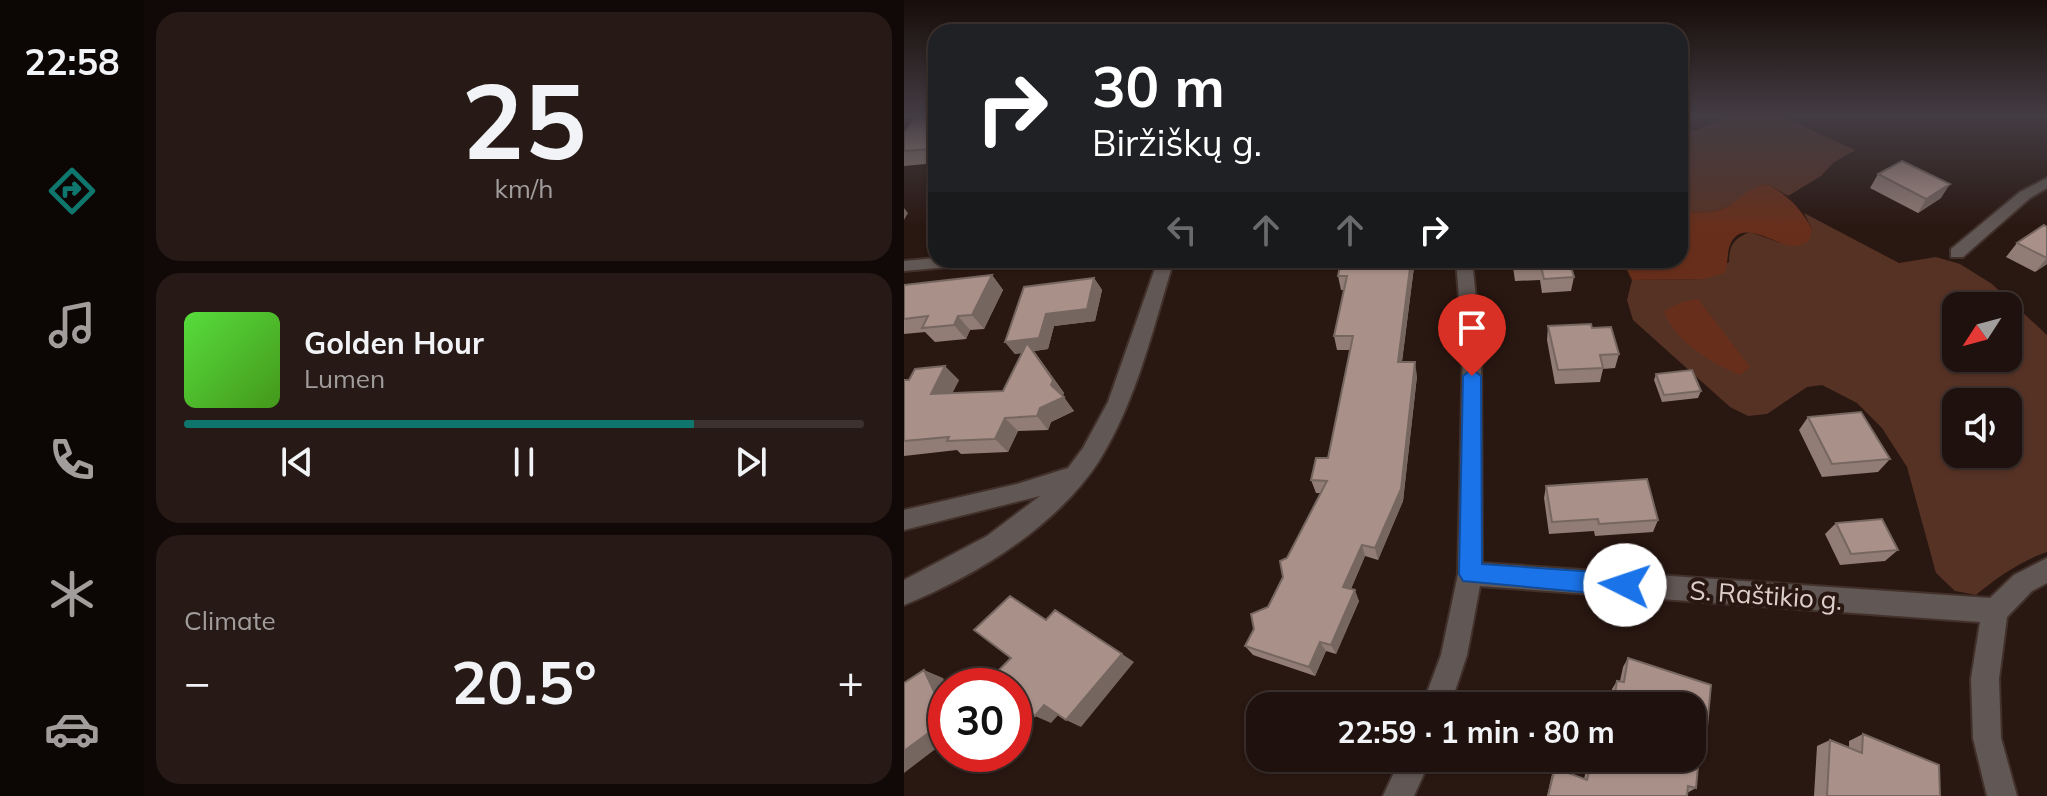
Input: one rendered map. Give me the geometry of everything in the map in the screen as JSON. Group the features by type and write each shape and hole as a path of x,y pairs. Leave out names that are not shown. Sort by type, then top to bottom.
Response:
{"street":[{"path":"1957,253 2025,195 2047,182"},
{"path":"904,266 928,264"},
{"path":"904,593 943,574 1007,535 1047,505 1076,475 1103,432 1124,383 1163,268"},
{"path":"1441,692 1454,655 1470,574 1472,348 1465,268"},
{"path":"904,520 1017,494 1076,475"},
{"path":"2002,796 1987,738 1985,679 1995,611 2023,583 2047,570"},
{"name":"S. Raštikio g.","path":"1470,574 1995,611"},
{"path":"1398,796 1409,772"}],"shaded area":[{"path":"1688,154 1848,154 1833,163 1821,176 1788,196 1768,184 1722,209 1688,211"},
{"path":"1768,184 1799,209 1812,229 1809,241 1789,246 1760,235 1742,233 1734,238 1729,248 1725,273 1704,279 1632,280 1626,268 1688,268 1688,211 1719,210"},
{"path":"1804,213 1899,263 1936,257 1960,264 1992,284 2001,292 1942,292 1942,372 2022,372 2022,312 2047,335 2047,552 2010,570 1976,595 1955,591 1936,573 1907,467 1882,428 1857,403 1822,385 1807,387 1767,414 1748,416 1730,407 1633,320 1627,300 1632,280 1704,279 1729,262 1736,240 1750,232 1781,243 1812,229"},
{"path":"1698,299 1750,367 1740,375 1695,350 1669,322 1664,311 1682,302"}],"building":[{"path":"1902,161 1950,184 1926,199 1878,174"},
{"path":"2044,225 2047,227 2047,258 2017,243"},
{"path":"1340,268 1410,268 1398,362 1415,362 1401,489 1375,548 1362,545 1343,587 1355,590 1331,645 1320,642 1309,667 1245,646 1254,629 1251,614 1268,607 1283,577 1280,561 1287,558 1327,481 1311,480 1316,458 1328,458 1353,336 1334,336 1347,276 1338,276"},
{"path":"1541,268 1571,268 1574,277 1544,279"},
{"path":"992,275 972,315 958,316 954,325 922,328 928,316 904,319 904,285"},
{"path":"1094,278 1087,309 1046,314 1039,338 1005,342 1024,287"},
{"path":"1591,324 1592,328 1611,327 1619,354 1600,355 1603,368 1558,370 1548,326"},
{"path":"1027,343 1053,380 1051,385 1064,397 1040,408 1037,416 1005,418 995,439 947,441 949,437 904,441 904,380 909,380 915,369 945,366 931,394 1003,391"},
{"path":"1692,370 1701,391 1664,395 1656,374"},
{"path":"1861,412 1890,459 1832,464 1808,417"},
{"path":"1647,479 1658,520 1599,524 1598,519 1552,522 1546,486"},
{"path":"1882,519 1898,550 1851,554 1836,523"},
{"path":"1010,596 1046,620 1055,610 1122,654 1066,720 1044,705 1035,716 1032,714 1032,668 1001,668 1011,658 974,630"},
{"path":"1628,658 1711,685 1706,737 1706,692 1615,692 1617,681 1624,682"},
{"path":"924,670 928,679 928,733 904,751 904,683"},
{"path":"1863,734 1939,765 1940,796 1827,796 1830,740 1862,753"},
{"path":"1554,772 1566,772 1587,780 1589,772 1698,772 1696,788 1688,786 1687,796 1548,796"}],"route":[{"path":"1472,376 1470,574 1625,585"}]}
